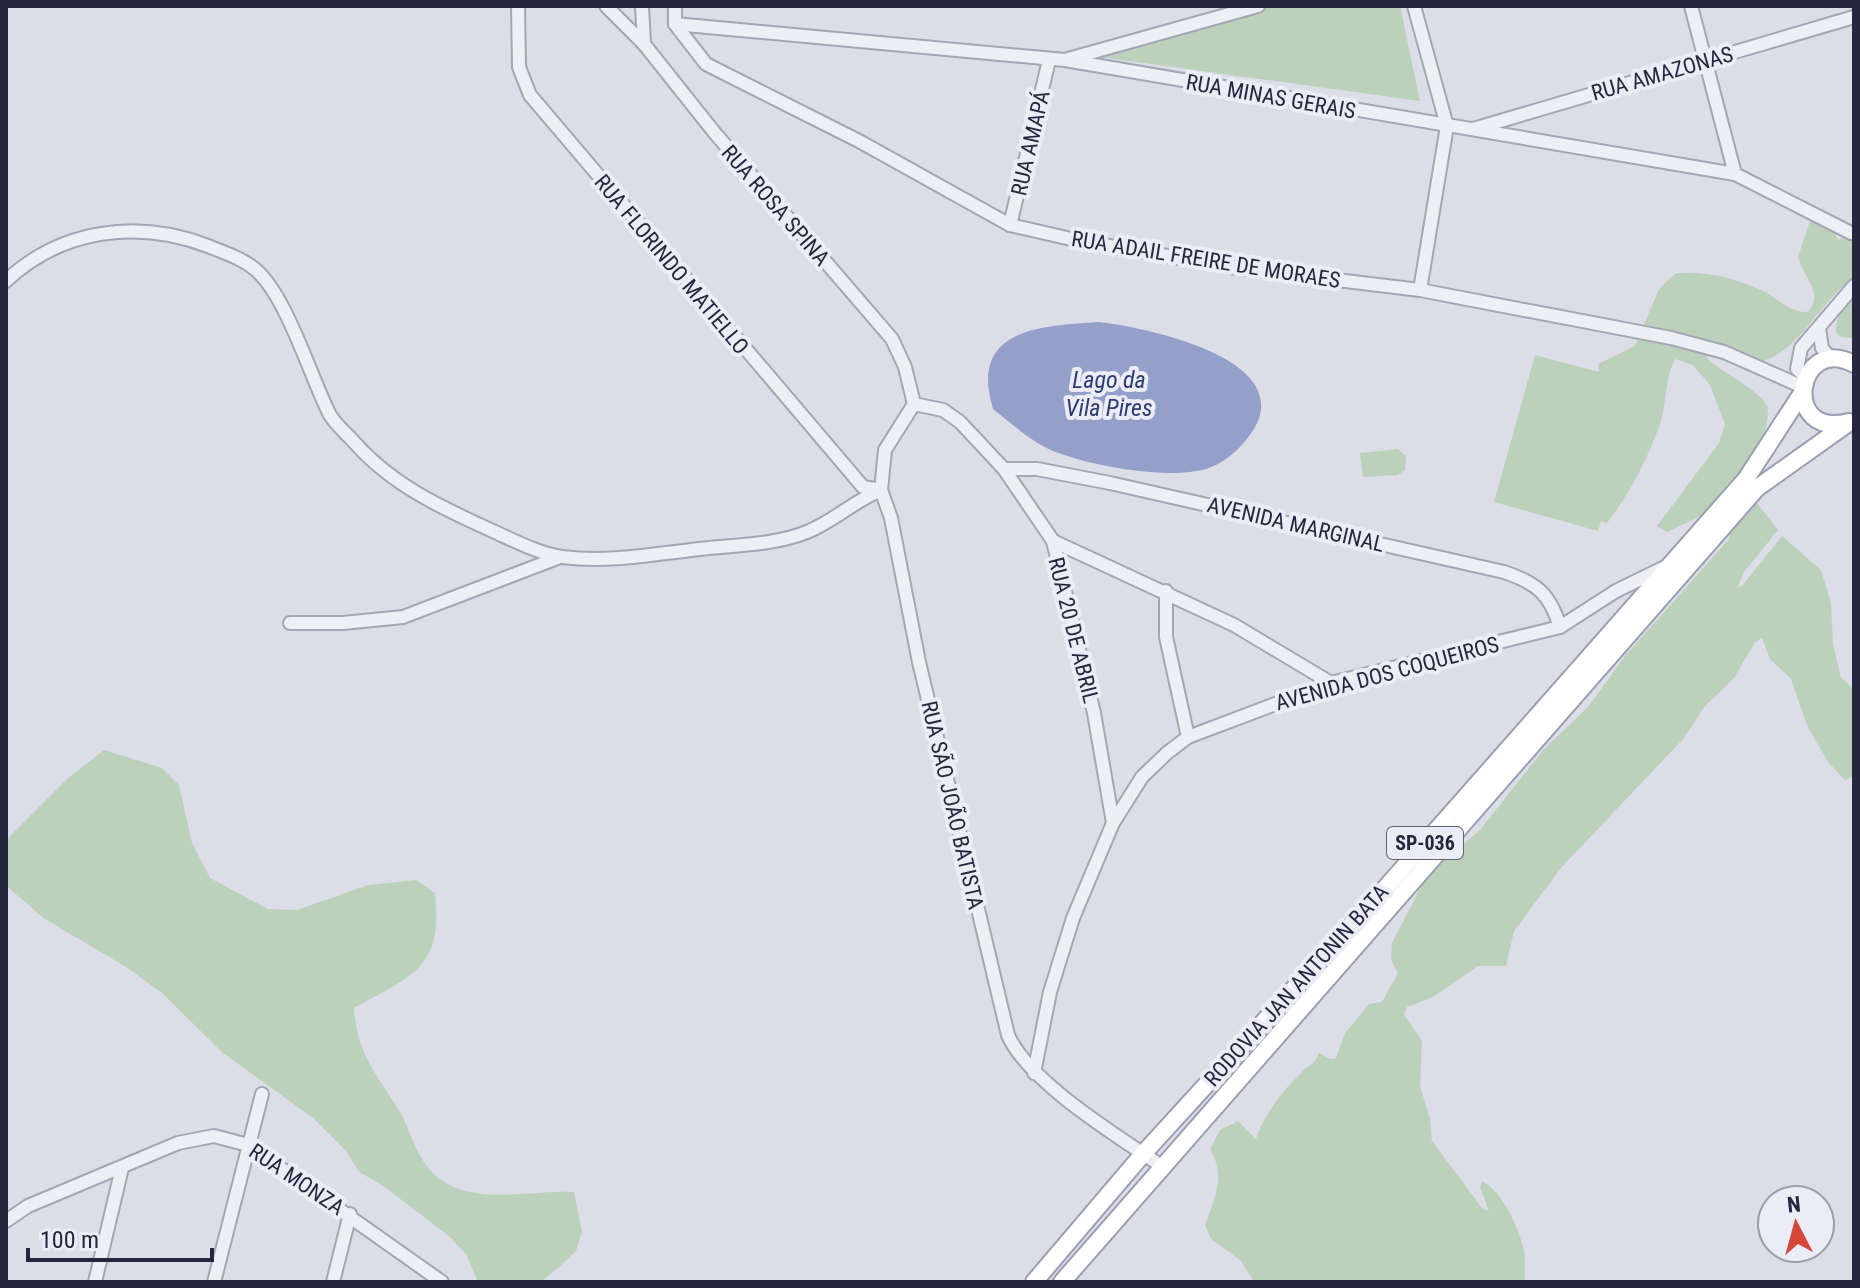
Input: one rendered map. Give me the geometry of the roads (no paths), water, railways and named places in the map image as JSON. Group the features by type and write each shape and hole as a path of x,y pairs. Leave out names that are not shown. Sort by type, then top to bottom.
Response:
{"main road":[{"name":"RODOVIA JAN ANTONIN BATA","path":"1034,1282 1143,1154 1374,901 1665,567 1746,479 1820,362 1842,360 1854,345"},
{"name":"RODOVIA JAN ANTONIN BATA","path":"1804,386 1805,405 1822,422 1850,422"},
{"name":"RODOVIA JAN ANTONIN BATA","path":"1062,1282 1757,488 1850,422"}],"street":[{"name":"RUA FLORINDO MATIELLO","path":"518,6 519,67 530,95 863,487 881,490"},
{"name":"RUA ROSA SPINA","path":"606,6 644,44 714,132 892,339 905,367 914,404"},
{"path":"642,6 644,44"},
{"path":"675,6 675,24"},
{"path":"1065,60 1258,6"},
{"path":"1414,6 1447,126 1420,290"},
{"path":"1691,6 1735,174"},
{"name":"RUA AMAZONAS","path":"1469,130 1854,17"},
{"name":"RUA MINAS GERAIS","path":"675,24 1065,60 1735,174 1853,233"},
{"name":"RUA ADAIL FREIRE DE MORAES","path":"675,24 706,64 859,141 1010,225 1080,241 1237,268 1420,290 1671,338 1724,352 1804,386"},
{"name":"RUA AMAPÁ","path":"1010,225 1049,60"},
{"path":"6,281 24,264 65,243 98,233 151,230 190,239 236,257 257,272 277,298 332,419 374,464 419,497 519,543 560,557 629,559 767,542 807,532 860,498 881,490"},
{"path":"1804,386 1797,369 1797,357 1854,286"},
{"path":"1819,328 1822,348 1842,360"},
{"name":"RUA SÃO JOÃO BATISTA","path":"914,404 885,450 881,490 891,518 919,662 1008,1035 1015,1051 1034,1073 1163,1167"},
{"name":"RUA 20 DE ABRIL","path":"914,404 943,410 960,422 1004,469 1053,541 1094,713 1113,823"},
{"name":"AVENIDA MARGINAL","path":"1004,469 1037,469 1110,483 1504,572 1543,589 1553,604 1560,627"},
{"path":"1053,541 1234,625 1331,683"},
{"path":"290,623 343,623 403,617 560,557"},
{"name":"AVENIDA DOS COQUEIROS","path":"1034,1073 1050,992 1073,918 1113,823 1142,777 1188,737 1331,683 1560,627 1616,591 1665,567"},
{"path":"1166,591 1166,637 1188,737"},
{"path":"214,1282 262,1094"},
{"name":"RUA MONZA","path":"6,1221 28,1206 199,1138 231,1138 248,1145 350,1214 442,1282"},
{"path":"95,1282 122,1168"},
{"path":"333,1282 350,1214"}],"water":[{"name":"Lago da Vila Pires","path":"1099,322 1178,339 1208,350 1235,365 1254,383 1261,404 1254,429 1245,441 1229,457 1209,468 1174,473 1131,470 1088,462 1053,451 993,409 988,382 991,362 1000,347 1032,330"}]}
